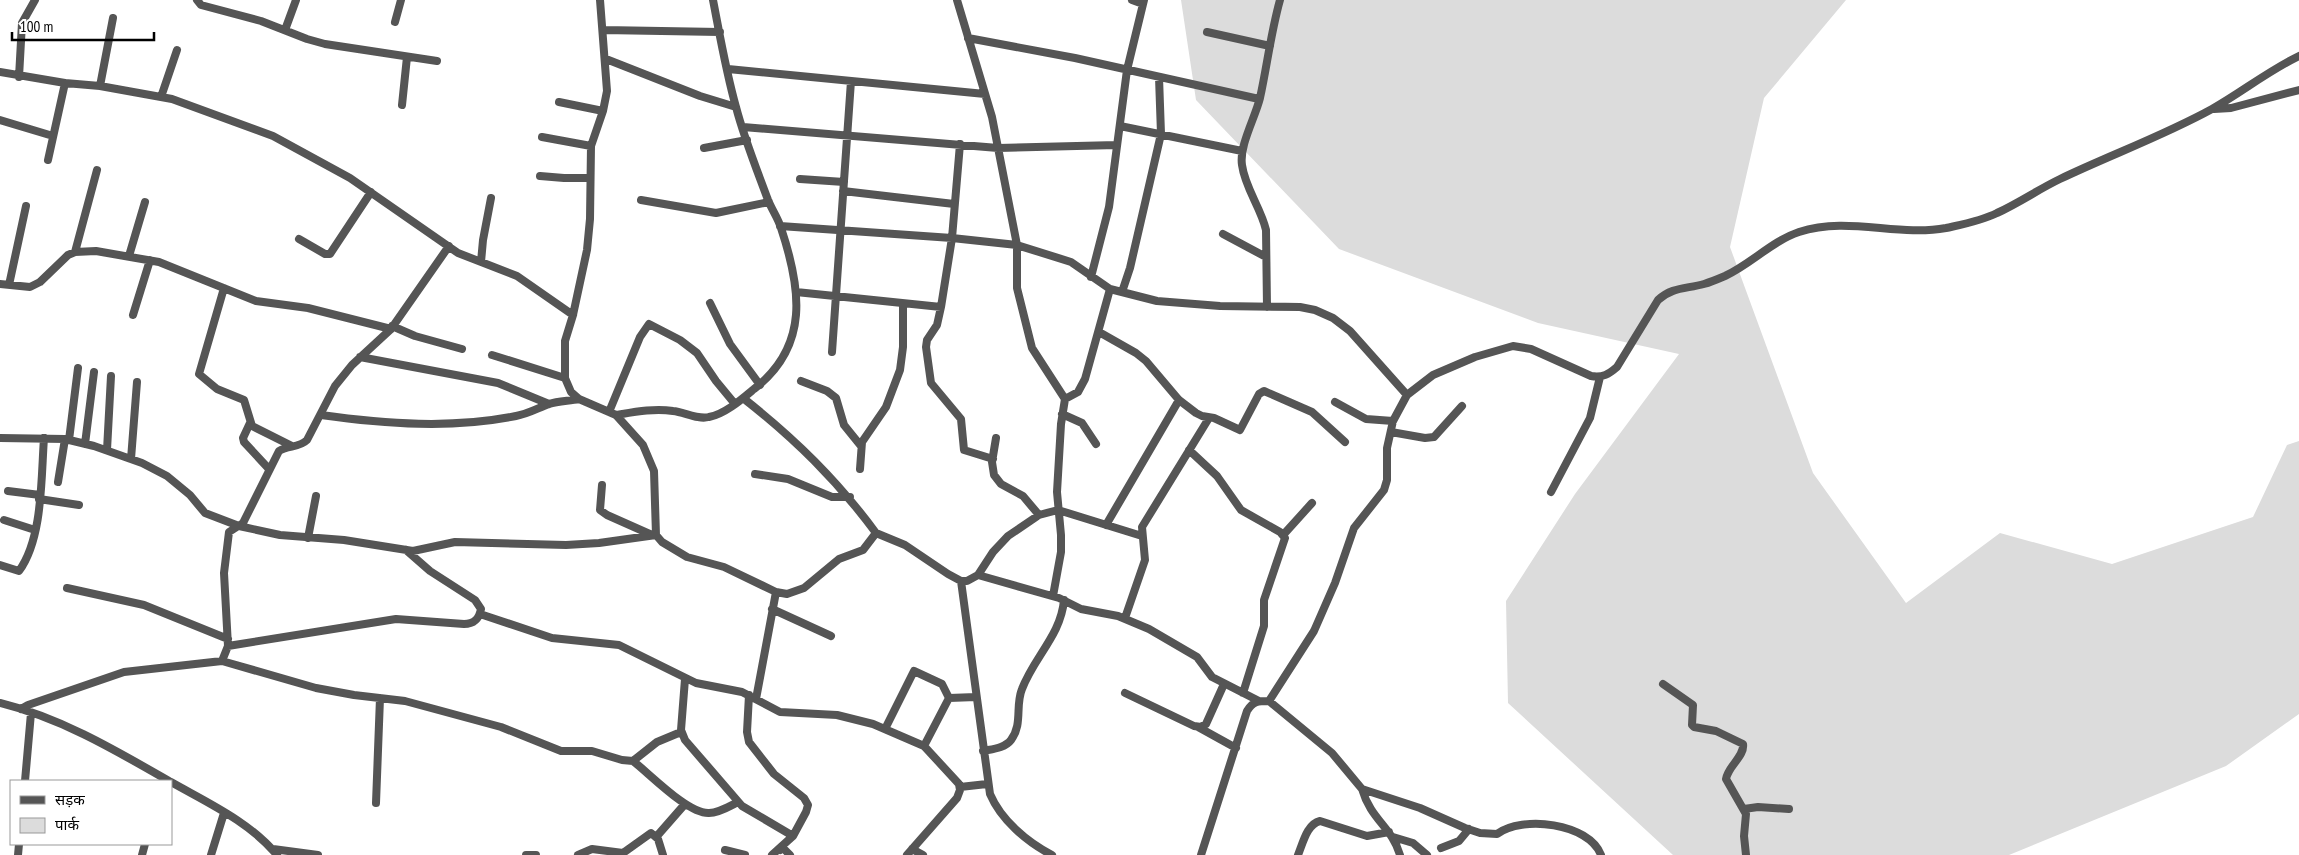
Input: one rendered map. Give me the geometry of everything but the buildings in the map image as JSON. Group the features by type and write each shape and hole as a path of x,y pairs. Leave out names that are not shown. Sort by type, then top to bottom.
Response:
{"street":[{"path":"20,76 22,23 35,0"},
{"path":"197,0 201,5 261,21 306,39 325,44 437,61"},
{"path":"286,30 296,0"},
{"path":"395,22 401,0"},
{"path":"600,0 607,91 603,111 591,146 590,219 587,250 573,315 565,341 565,378 571,392 579,399 613,414 643,445 654,471 654,535"},
{"path":"613,414 663,410 707,418 743,398 773,374 788,349 794,327 795,278 780,226 769,202 736,107 713,0"},
{"path":"956,0 985,94 998,148 1017,245 1017,288 1032,348 1065,400 1062,414 1057,492 1062,535 1061,552 1053,596"},
{"path":"1091,277 1109,207 1127,70 1144,2 1132,0"},
{"path":"1267,307 1263,219 1244,176 1242,151 1260,99 1280,0"},
{"path":"100,86 113,18"},
{"path":"603,30 720,32"},
{"path":"1208,32 1270,46"},
{"path":"968,38 1075,58 1260,99"},
{"path":"161,97 177,50"},
{"path":"1269,701 1318,623 1335,583 1354,528 1384,490 1387,480 1387,448 1393,421 1407,395 1433,375 1475,356 1513,346 1531,349 1591,376 1600,377 1609,374 1617,367 1658,300 1676,288 1705,284 1727,275 1776,243 1799,232 1821,227 1851,224 1916,230 1943,228 1972,222 1997,213 2033,192 2126,151 2212,109 2274,68 2299,56"},
{"path":"402,105 406,57"},
{"path":"606,59 700,96 736,107"},
{"path":"728,69 985,94"},
{"path":"0,82 2,73 65,83 100,86 161,97 202,108 273,136 350,178 449,246 481,262 517,276 573,315"},
{"path":"1122,292 1130,268 1161,134 1160,77"},
{"path":"832,352 851,81"},
{"path":"48,160 65,83"},
{"path":"2212,109 2232,108 2299,90"},
{"path":"559,102 603,111"},
{"path":"0,120 53,136"},
{"path":"1120,126 1242,151"},
{"path":"743,127 998,148 1117,145"},
{"path":"542,137 591,146"},
{"path":"704,148 747,140"},
{"path":"960,144 952,238 942,307 935,329 926,344 931,383 961,419 964,450 993,459"},
{"path":"75,252 97,170"},
{"path":"540,176 590,178"},
{"path":"800,179 954,204"},
{"path":"299,239 326,254 330,254 371,192"},
{"path":"481,262 491,198"},
{"path":"641,200 716,213 769,202"},
{"path":"130,256 145,202"},
{"path":"9,285 26,206"},
{"path":"780,226 952,238 1017,245 1071,262 1110,289 1157,301 1300,307 1334,318 1350,330 1407,395"},
{"path":"1223,234 1266,257"},
{"path":"222,662 228,643 224,561 229,532 243,523 279,452 307,440 335,386 360,358 392,328 449,246"},
{"path":"0,284 30,286 40,282 60,261 75,252 96,252 130,256 170,266 256,301 308,308 392,328 462,349"},
{"path":"133,315 150,260"},
{"path":"224,288 199,374 217,389 244,400 250,423 261,432 293,447"},
{"path":"1065,400 1078,392 1085,379 1110,289"},
{"path":"796,292 836,298 942,307"},
{"path":"710,303 730,344 760,385"},
{"path":"860,469 861,446 869,430 886,407 898,378 903,347 903,304"},
{"path":"613,414 640,337 649,324 680,340 697,353 734,404"},
{"path":"1099,332 1136,353 1179,400 1199,415 1214,418 1240,430 1259,394 1264,391 1312,412 1345,442"},
{"path":"492,355 565,378"},
{"path":"360,358 498,383 549,404"},
{"path":"58,482 78,368"},
{"path":"86,444 94,372"},
{"path":"107,450 110,376"},
{"path":"1552,492 1590,418 1600,377"},
{"path":"131,459 137,382"},
{"path":"801,382 826,391 836,398 844,425 861,446"},
{"path":"743,398 803,448 850,498 876,534 905,546 961,581 967,581 978,575 1000,544 1039,515 1058,510 1142,536"},
{"path":"321,415 389,422 463,422 516,416 535,411 549,404 579,399"},
{"path":"1106,525 1179,400"},
{"path":"1336,402 1366,419 1393,421"},
{"path":"1391,432 1425,438 1434,437 1462,406"},
{"path":"1062,414 1082,423 1096,444"},
{"path":"1124,618 1145,560 1142,526 1209,418"},
{"path":"250,423 243,438 244,442 269,469"},
{"path":"0,438 67,439 107,450 167,476 190,494 204,513 239,526 280,536 352,541 406,550 455,542 566,545 599,543 654,535"},
{"path":"0,565 19,572 29,551 35,530 40,497 44,438"},
{"path":"996,438 992,470 997,480 1023,496 1039,515"},
{"path":"1189,450 1217,476 1241,510 1284,534"},
{"path":"754,474 788,479 832,497 850,498"},
{"path":"602,485 600,510 607,515 654,535 687,557 724,567 776,592 788,594 804,588 839,559 863,550 876,534"},
{"path":"8,492 79,505"},
{"path":"308,538 316,496"},
{"path":"1243,693 1262,633 1264,600 1285,542 1284,534 1312,503"},
{"path":"4,520 35,530"},
{"path":"67,588 144,605 228,643 390,619 419,619 470,624 480,614 480,605 475,600 430,571 406,550"},
{"path":"978,575 1053,596 1081,609 1108,613 1124,618 1149,629 1190,652 1201,661 1209,675 1259,701"},
{"path":"961,581 987,784 990,794 999,812 1030,842 1052,855"},
{"path":"774,855 793,836 806,812 807,801 781,781 750,742 746,732 776,592"},
{"path":"983,751 1003,746 1011,740 1019,722 1021,689 1059,626 1064,600"},
{"path":"772,608 831,636"},
{"path":"480,614 552,638 620,645 641,654 685,679 706,686 734,689 780,712 837,715 885,729 924,746 960,787"},
{"path":"20,709 124,672 222,662 316,688 405,701 501,727 561,751 592,751 622,760 634,761 686,804 701,812 708,813 738,802"},
{"path":"885,729 914,671 942,684 949,698"},
{"path":"685,679 681,732 693,750 738,802 793,836"},
{"path":"1198,727 1206,724 1224,684"},
{"path":"1663,684 1693,705 1693,726 1716,732 1742,744 1742,751 1728,772 1726,779 1744,809 1747,818 1744,836 1746,855"},
{"path":"1125,693 1198,727 1236,748"},
{"path":"949,698 976,697"},
{"path":"376,803 380,698"},
{"path":"924,746 949,698"},
{"path":"1201,855 1247,711 1252,704 1259,701 1269,701 1332,753 1362,789 1369,808 1391,834 1400,855"},
{"path":"0,703 31,713 96,739 166,780"},
{"path":"25,780 31,713"},
{"path":"634,761 657,742 681,732"},
{"path":"172,783 224,813 266,841 275,852 318,855"},
{"path":"960,787 987,784"},
{"path":"923,855 910,852 957,798 960,787"},
{"path":"1362,789 1420,808 1480,833 1497,834 1506,828 1519,824 1548,824 1590,841 1601,855"},
{"path":"657,836 686,804"},
{"path":"1744,809 1758,806 1790,809"},
{"path":"211,855 224,813"},
{"path":"1298,855 1309,830 1316,822 1331,823 1367,836 1391,834 1413,843 1427,855"},
{"path":"1441,848 1459,841 1468,829"},
{"path":"578,855 592,849 623,853 648,834 657,836"},
{"path":"657,836 663,855"},
{"path":"782,847 790,855"},
{"path":"724,850 745,855"},
{"path":"526,855 536,855"}],"green space":[{"path":"1181,0 1846,0 1764,98 1730,247 1813,473 1906,603 2000,533 2112,564 2253,517 2287,445 2299,441 2299,714 2226,766 2009,855 1673,855 1508,703 1506,601 1575,494 1679,354 1538,323 1339,249 1196,100"}]}
